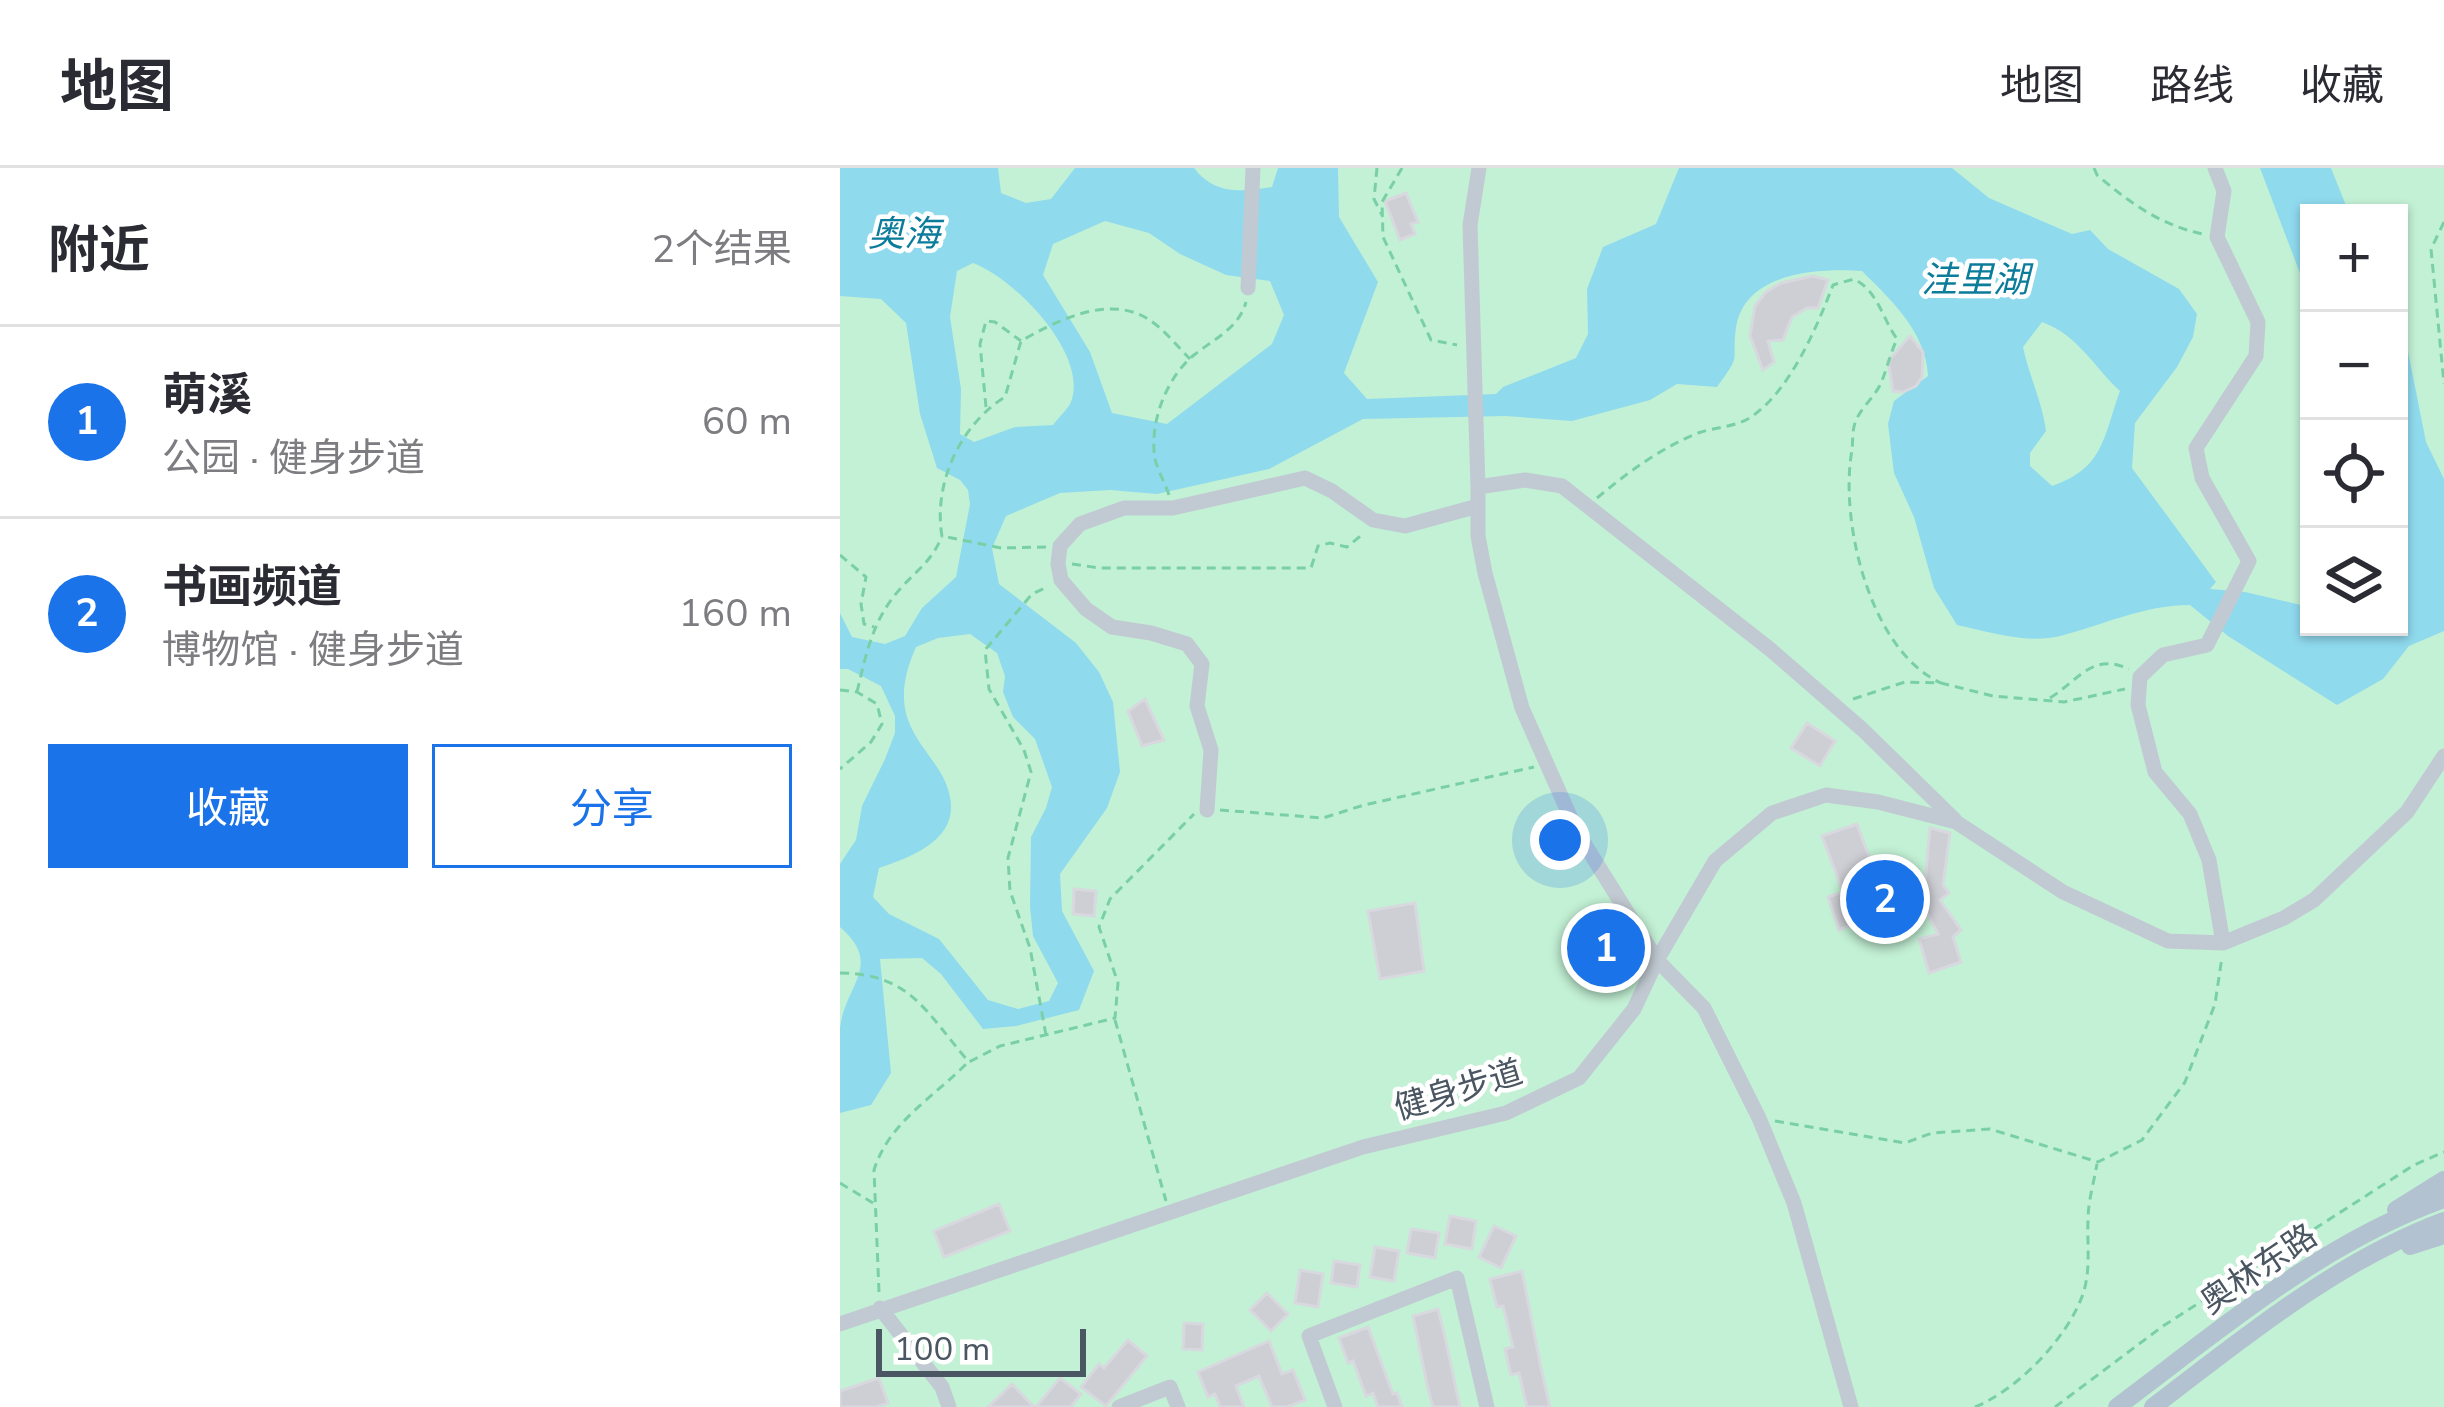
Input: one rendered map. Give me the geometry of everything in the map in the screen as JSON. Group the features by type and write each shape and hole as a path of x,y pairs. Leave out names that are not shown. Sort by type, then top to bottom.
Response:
{"main road":[{"path":"2354,1252 2444,1180"},
{"name":"奥林东路","path":"2153,1407 2354,1252 2444,1199"},
{"name":"奥林东路","path":"2116,1407 2282,1283 2444,1221"},
{"path":"2354,1252 2444,1235"}],"street":[{"path":"1248,288 1252,168"},
{"path":"1479,168 1470,225 1478,506 1484,573 1510,672 1577,832 1657,960 1704,1008 1760,1118 1794,1203 1851,1407"},
{"path":"2215,168 2224,190 2217,237 2258,322 2256,356 2196,448 2202,478 2249,561 2207,645 2163,655 2140,683 2138,705 2155,772 2190,814 2209,860 2223,943"},
{"path":"1207,809 1211,749 1197,706 1202,664 1187,644 1112,627 1086,609 1060,563 1080,524 1124,508 1305,478 1380,522 1406,526 1478,506"},
{"path":"1478,487 1525,480 1562,486 1834,705 1956,822"},
{"name":"健身步道","path":"840,1324 1363,1147 1506,1113 1579,1078 1634,1009 1715,861 1772,813 1826,795 1878,802 1956,822 2063,892 2168,941 2223,943 2314,900 2407,812 2444,756"},
{"path":"1335,1407 1309,1336 1457,1278 1487,1407"},
{"path":"880,1308 942,1387 949,1407"},
{"path":"1119,1407 1170,1387 1178,1407"}],"path":[{"path":"1377,168 1374,199 1383,217"},
{"path":"1402,168 1382,202 1383,237 1431,340 1472,348"},
{"path":"2094,168 2135,206 2173,228 2217,237"},
{"path":"2444,222 2432,249 2444,384"},
{"path":"1589,505 1633,467 1697,434 1747,421 1811,342 1833,285 1854,278 1875,295 1881,317 1897,339 1882,382 1854,424 1846,475 1850,523 1862,575 1882,622 1922,674 1993,696 2064,701 2140,683"},
{"path":"1171,501 1156,460 1154,431 1163,399 1190,358 1228,331 1244,310 1248,288"},
{"path":"857,692 873,630 900,589 934,557 942,536 942,480 970,430 986,409 1005,397 1021,341 1088,310 1146,316 1190,358"},
{"path":"986,409 980,344 986,321 1021,341"},
{"path":"942,536 1060,563 1113,568 1310,568 1318,546 1347,547 1380,522"},
{"path":"840,555 866,577 861,604 864,624 873,630"},
{"path":"1047,1037 1030,948 1010,891 1008,857 1031,772 1024,750 989,689 986,650 1060,563"},
{"path":"2047,700 2090,665 2115,663 2140,683"},
{"path":"1834,705 1905,682 1941,683"},
{"path":"840,691 857,692 877,704 882,724 871,742 840,769"},
{"path":"1169,1212 1115,1018 1118,983 1099,927 1110,899 1191,815 1207,809 1323,818 1400,796 1548,765"},
{"path":"1760,1118 1905,1142 1933,1133 1990,1129 2098,1162 2142,1140 2185,1082 2215,1004 2223,943"},
{"path":"840,973 895,983 913,994 969,1062"},
{"path":"880,1308 874,1170 895,1130 969,1062 1000,1046 1115,1018"},
{"path":"2055,1407 2163,1326 2414,1165 2444,1152"},
{"path":"1975,1407 1999,1397 2038,1363 2083,1295 2088,1215 2098,1162"},
{"path":"840,1183 874,1204"}],"green space":[{"path":"840,168 2444,168 2444,1407 840,1407"}],"water":[{"path":"840,168 998,168 1001,193 1026,203 1051,199 1075,168 1194,168 1211,183 1239,190 1272,187 1278,168 1338,168 1339,217 1378,282 1344,373 1367,399 1496,394 1576,358 1588,334 1587,289 1603,247 1656,224 1679,168 1952,168 1989,198 2072,234 2090,230 2108,249 2179,289 2197,314 2193,337 2135,423 2132,468 2216,582 2210,589 2300,605 2300,636 2408,636 2408,351 2426,442 2444,479 2444,631 2409,646 2383,679 2337,705 2228,636 2190,605 2140,612 2047,638 1957,625 1934,588 1914,517 1894,473 1888,424 1894,401 1928,376 1926,360 1906,318 1862,271 1786,277 1753,295 1736,328 1733,362 1717,387 1677,384 1650,400 1572,421 1505,416 1363,419 1269,469 1157,494 1060,493 1006,516 992,548 999,584 1076,643 1099,672 1113,702 1120,772 1107,808 1060,874 1062,911 1094,971 1079,1010 983,1029 941,974 922,958 880,959 891,1073 871,1105 840,1113 840,1028 861,964 853,940 840,927 840,864 856,840 862,806 895,733 895,716 881,686 840,669 840,613 852,637 885,644 905,636 922,608 956,577 970,504 960,480 937,468 920,414 906,323 881,299 840,296","holes":["1105,221 1149,233 1226,275 1270,281 1284,315 1272,344 1167,424 1112,413 1090,352 1043,275 1053,244","973,263 1027,301 1059,341 1074,383 1071,402 1053,425 1015,427 974,442 960,434 961,389 950,317 957,271","2042,322 2075,343 2120,391 2092,460 2052,486 2030,466 2030,453 2046,431 2023,347","970,634 997,653 1005,676 1003,692 1013,717 1035,739 1052,787 1031,837 1030,907 1033,936 1058,983 1049,1001 1018,1009 988,1000 939,939 889,914 873,897 879,868 938,838 951,812 943,777 908,719 906,678 916,647 938,638"]},
{"path":"2260,168 2331,168 2345,204 2300,204 2300,273"}],"building":[{"path":"1406,193 1418,222 1411,224 1415,234 1400,240 1385,201"},
{"path":"1813,276 1828,280 1818,308 1792,317 1783,340 1768,341 1774,362 1763,370 1750,336 1755,306 1781,283"},
{"path":"1910,336 1923,352 1922,377 1916,386 1893,391 1888,361"},
{"path":"1145,699 1164,740 1142,746 1128,711"},
{"path":"1807,723 1835,741 1820,766 1791,748"},
{"path":"1857,824 1876,876 1925,883 1930,828 1950,833 1943,885 1949,893 1940,900 1961,930 1953,937 1961,962 1929,973 1919,939 1938,934 1926,911 1896,907 1839,930 1828,897 1843,892 1822,836"},
{"path":"1074,889 1096,891 1094,916 1073,914"},
{"path":"1415,903 1424,971 1380,979 1368,911"},
{"path":"999,1204 1010,1231 944,1257 934,1231"},
{"path":"1450,1216 1476,1221 1472,1249 1445,1244"},
{"path":"1494,1226 1516,1236 1501,1268 1479,1257"},
{"path":"1411,1229 1439,1233 1435,1258 1407,1253"},
{"path":"1375,1247 1399,1251 1394,1281 1370,1277"},
{"path":"1334,1261 1360,1265 1357,1287 1331,1283"},
{"path":"1300,1270 1323,1274 1318,1307 1295,1303"},
{"path":"1522,1271 1550,1407 1527,1407 1519,1373 1511,1375 1505,1349 1513,1347 1503,1306 1497,1307 1490,1279"},
{"path":"1267,1293 1288,1314 1271,1331 1250,1310"},
{"path":"1438,1309 1460,1407 1433,1407 1428,1389 1413,1316"},
{"path":"1184,1323 1203,1324 1202,1350 1183,1349"},
{"path":"1368,1327 1402,1407 1378,1407 1373,1393 1366,1396 1353,1361 1348,1363 1339,1338"},
{"path":"1128,1340 1147,1356 1106,1406 1081,1387"},
{"path":"1269,1341 1282,1374 1293,1370 1305,1400 1272,1407 1259,1376 1236,1386 1244,1407 1220,1407 1215,1394 1208,1397 1198,1372"},
{"path":"879,1378 888,1403 840,1407 840,1391"},
{"path":"1060,1378 1081,1394 1071,1407 1036,1407"},
{"path":"1012,1384 1034,1407 988,1407"}],"place":[{"name":"书画频道","path":"1885,899"},
{"name":"萌溪","path":"1606,948"}],"water label":[{"name":"奥海","path":"904,233"},
{"name":"洼里湖","path":"1975,279"}]}
